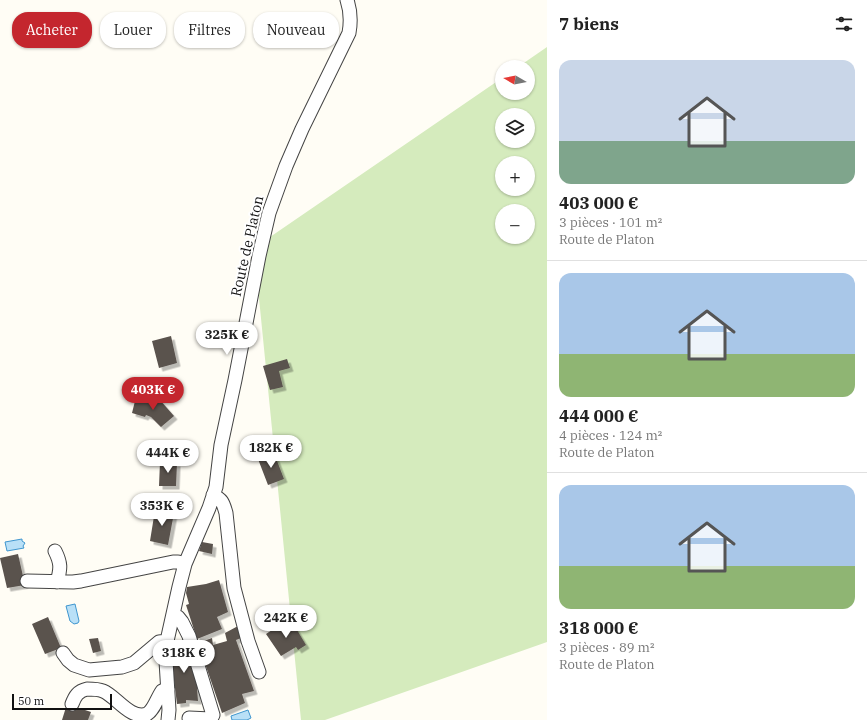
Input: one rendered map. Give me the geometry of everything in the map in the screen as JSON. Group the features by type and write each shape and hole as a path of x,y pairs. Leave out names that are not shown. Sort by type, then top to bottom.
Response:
{"street":[{"name":"Route de Platon","path":"168,720 169,710 166,661 167,641 186,564 216,487 223,437 269,213 286,166 302,129 349,33 350,9 347,0"},
{"path":"213,496 219,498 223,503 226,513 234,588 248,641 259,672"},
{"path":"55,551 61,566 57,582"},
{"path":"27,580 73,582 173,562 186,564"},
{"path":"173,615 178,617 182,622 189,636 213,714 210,719 189,718"},
{"path":"64,653 68,660 74,665 89,670 122,667 134,663 162,640 167,641"},
{"path":"72,704 79,692 98,689 108,694 132,715 141,716 147,714 151,710 162,691 168,690"}],"green space":[{"path":"547,47 547,642 325,720 301,720 254,248 495,83 495,100 535,100 535,60 528,60"}],"water":[{"path":"22,539 25,543 23,546 24,548 7,551 5,542"},
{"path":"75,604 79,621 78,623 74,624 70,621 66,606"},
{"path":"248,710 251,718 247,720 232,720 231,716"}],"building":[{"path":"171,336 177,363 159,368 152,341"},
{"path":"287,359 290,368 279,371 283,387 270,390 263,366"},
{"path":"136,397 155,402 159,399 174,416 161,427 151,417 146,415 145,417 132,413"},
{"path":"274,453 284,479 268,485 258,459"},
{"path":"160,462 177,463 176,486 159,486"},
{"path":"155,510 174,513 168,545 150,541"},
{"path":"202,542 213,544 212,554 199,551"},
{"path":"18,554 25,585 7,588 0,558"},
{"path":"219,580 228,612 217,617 222,629 197,639 186,605 189,604 186,593 187,587"},
{"path":"48,617 61,648 45,654 32,624"},
{"path":"281,624 285,630 294,625 306,645 298,650 296,647 281,656 266,634"},
{"path":"238,626 241,638 236,640 254,691 242,694 245,703 222,713 198,643 212,638 213,645 227,641 225,633"},
{"path":"98,638 101,651 93,653 89,639"},
{"path":"184,639 199,687 197,688 198,701 186,700 186,703 177,704 171,656 173,644"},
{"path":"67,704 91,712 88,720 62,720"}]}
